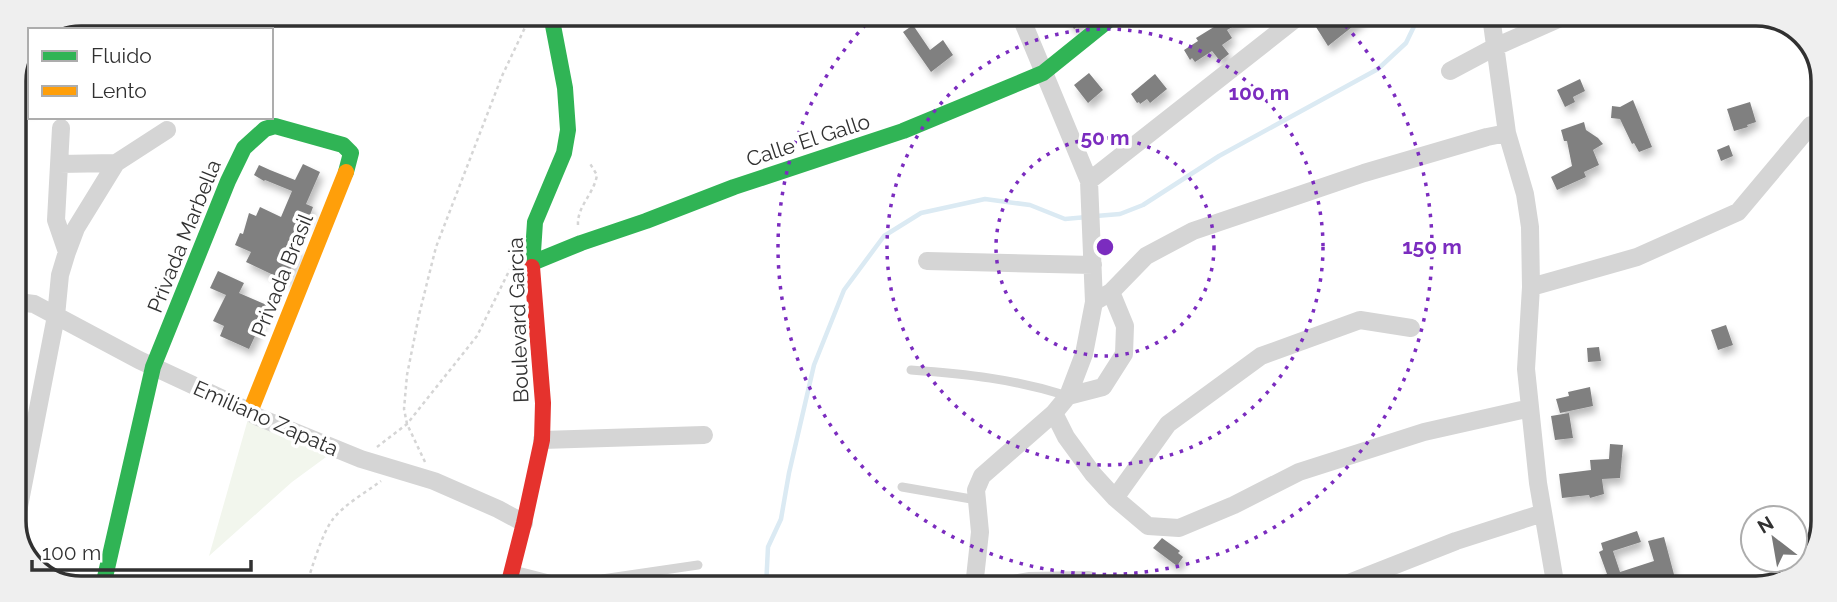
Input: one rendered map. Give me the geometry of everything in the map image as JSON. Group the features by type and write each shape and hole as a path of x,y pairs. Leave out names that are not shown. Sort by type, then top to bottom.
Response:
{"street":[{"name":"Boulevard Garcia","path":"510,576 542,440 543,403 532,263 535,222 564,153 568,130 565,88 553,26"},
{"path":"975,576 981,532 976,490 982,476 1054,414 1068,396 1084,354 1094,302 1089,181 1024,26"},
{"name":"Calle El Gallo","path":"532,263 734,187 903,131 1043,73 1101,26"},
{"path":"1089,181 1285,26"},
{"path":"1492,26 1507,133 1525,194 1530,227 1531,287 1526,369 1538,483 1554,576"},
{"path":"1450,71 1542,26"},
{"path":"1531,287 1637,257 1738,212 1811,125"},
{"name":"Privada Marbella","path":"105,576 153,367 228,181 244,148 265,129 275,126 343,145 351,153"},
{"path":"61,128 56,220 67,252"},
{"path":"26,470 56,316 60,275 76,228 116,163 167,130"},
{"path":"1094,302 1111,292 1146,256 1193,231 1364,173 1507,133"},
{"name":"Privada Brasil","path":"250,412 349,164 351,153"},
{"path":"60,164 116,163"},
{"path":"927,261 1093,265"},
{"path":"1068,396 1103,387 1124,354 1125,326 1111,292"},
{"name":"Emiliano Zapata","path":"26,303 34,304 153,367 250,412 361,459 434,481 524,523"},
{"path":"1115,498 1168,424 1261,356 1360,320 1411,328"},
{"path":"1054,414 1066,437 1093,474 1115,498 1148,526 1179,528 1234,505 1299,472 1424,432 1530,408"},
{"path":"542,440 704,435"},
{"path":"1367,576 1456,541 1544,513"}],"lane":[{"path":"911,370 979,375 1034,385 1068,396"},
{"path":"902,487 977,500"},
{"path":"623,576 698,565"},
{"path":"512,570 537,576"}],"path":[{"path":"434,481 407,424 404,409 407,374 436,247 502,76 527,26"},
{"path":"581,243 578,218 596,183 597,175 589,162"},
{"path":"361,459 407,424 477,336 511,266"},
{"path":"309,576 332,520 397,470"}],"shaded area":[{"path":"81,26 184,28 67,28"},
{"path":"250,412 337,449 292,482 209,556"}],"building":[{"path":"914,26 930,50 943,40 953,55 931,72 903,32"},
{"path":"1216,26 1234,26 1227,30 1232,38 1222,45 1229,54 1220,61 1212,51 1195,62 1192,58 1190,60 1184,50 1198,41 1196,38"},
{"path":"1317,26 1353,26 1328,46"},
{"path":"27,71 28,74 28,109 26,104"},
{"path":"1089,73 1103,90 1088,103 1074,85"},
{"path":"1155,74 1167,89 1150,103 1147,99 1137,103 1131,94"},
{"path":"1580,79 1585,91 1573,97 1575,102 1565,107 1557,90"},
{"path":"1633,100 1652,147 1639,152 1620,119 1611,118 1612,106 1620,107"},
{"path":"1750,102 1756,122 1734,131 1727,109"},
{"path":"1584,122 1586,130 1603,144 1593,150 1599,165 1584,172 1586,177 1557,190 1551,177 1572,166 1567,141 1564,141 1561,130"},
{"path":"1729,145 1733,156 1721,161 1717,150"},
{"path":"303,164 320,172 306,204 313,207 307,223 300,220 289,244 299,249 286,281 246,262 251,252 235,245 240,233 243,234 249,213 256,216 260,207 281,217 292,191 254,175 259,165 295,180"},
{"path":"218,271 244,283 239,293 269,306 249,349 220,336 224,326 213,321 226,295 210,288"},
{"path":"1726,325 1733,345 1718,350 1711,330"},
{"path":"1599,347 1601,361 1588,362 1587,348"},
{"path":"1590,387 1593,406 1560,413 1556,399 1569,396 1568,392"},
{"path":"1569,413 1573,438 1555,440 1551,416"},
{"path":"1610,444 1623,445 1620,478 1602,479 1604,494 1590,498 1589,495 1562,498 1559,474 1591,470 1590,460 1609,459"},
{"path":"1637,531 1641,542 1613,551 1620,572 1654,561 1648,541 1664,537 1674,576 1601,576 1607,574 1599,552 1603,550 1601,543"},
{"path":"1162,538 1180,551 1178,553 1183,557 1177,566 1153,548"}],"waterway":[{"path":"1096,216 1120,214 1143,205 1219,156 1378,69 1406,43 1414,26"},
{"path":"767,576 768,547 781,519 814,365 844,290 884,236 921,213 985,199 1030,205 1065,219 1087,217"}],"traffic: fast":[{"path":"532,267 535,222 564,153 568,130 565,88 553,26"},
{"path":"532,263 734,187 903,131 1043,73 1101,26"},
{"path":"105,576 153,367 228,181 244,148 265,129 275,126 343,145 351,153 346,172"}],"traffic: slow":[{"path":"250,412 346,172"}],"traffic: jam":[{"path":"511,576 542,440 543,403 532,267"}]}
